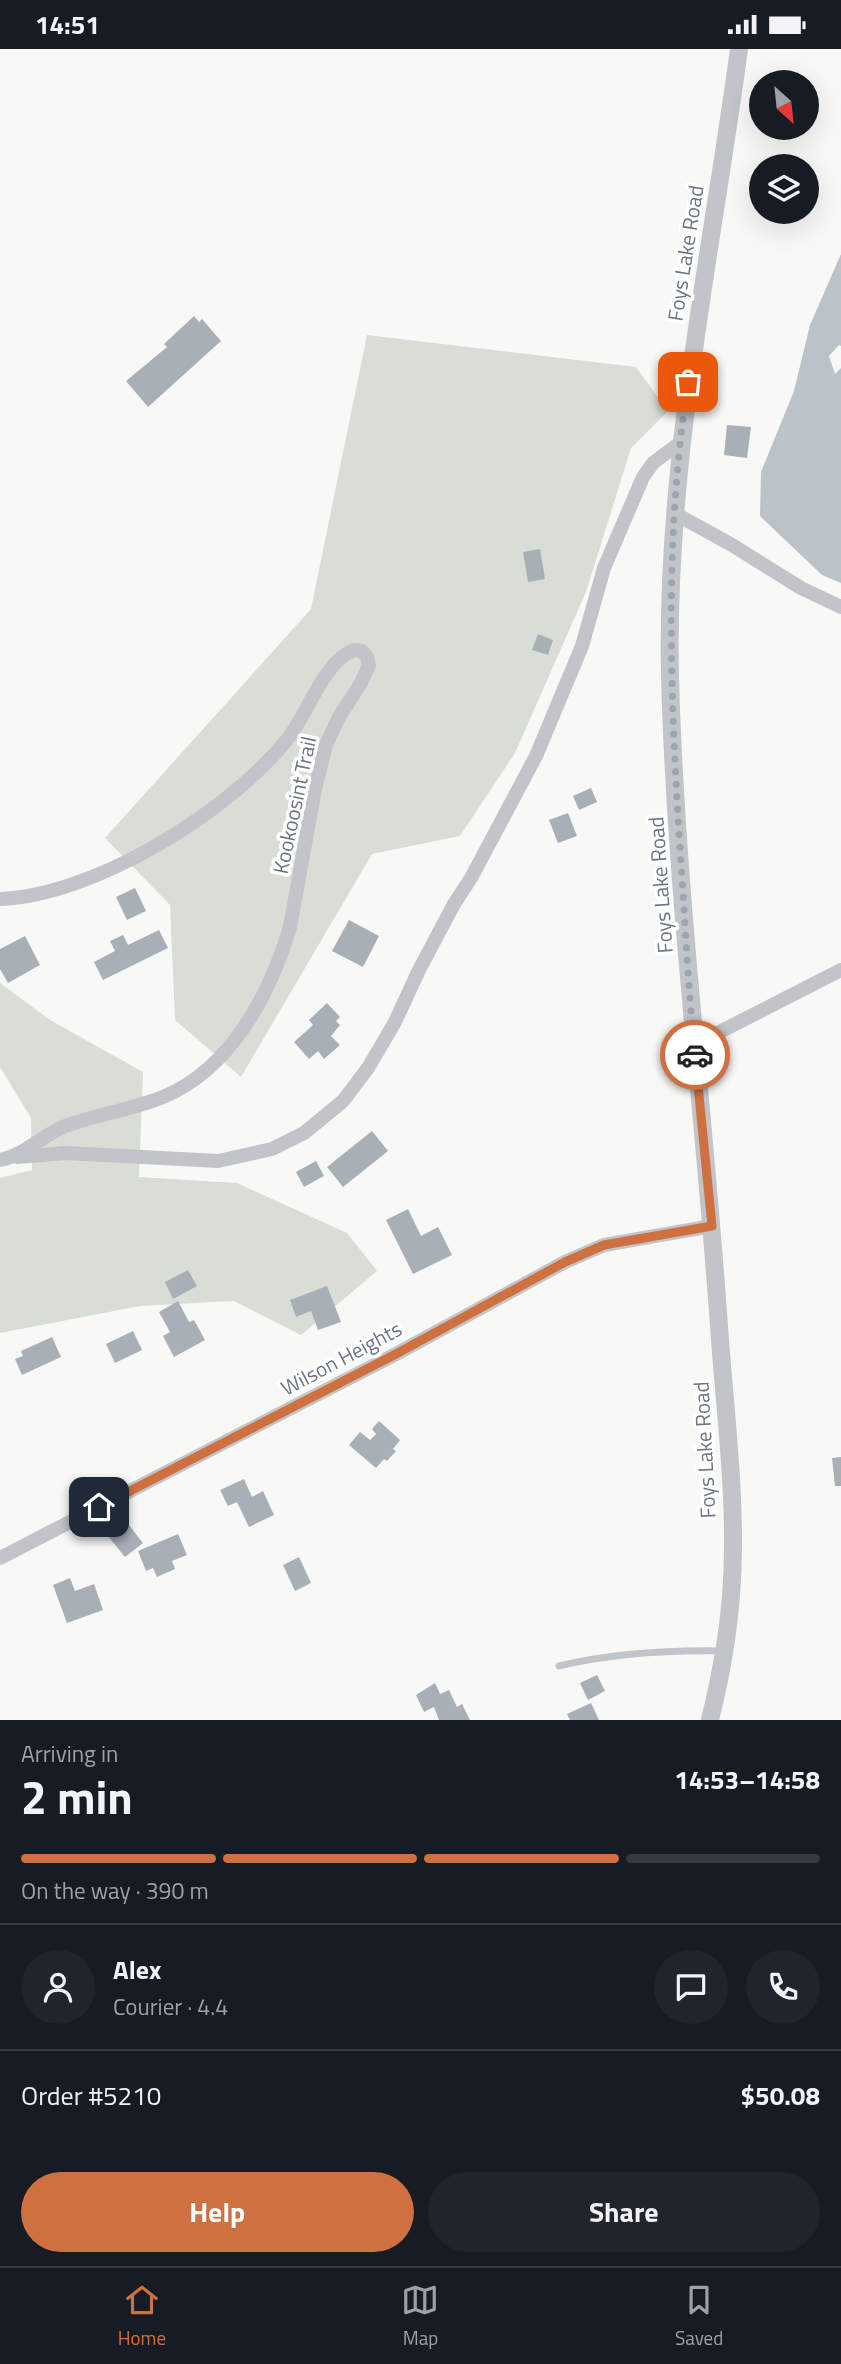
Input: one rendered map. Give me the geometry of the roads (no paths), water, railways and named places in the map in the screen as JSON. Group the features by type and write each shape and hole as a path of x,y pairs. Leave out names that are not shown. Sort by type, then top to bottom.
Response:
{"street":[{"name":"Foys Lake Road","path":"710,1720 724,1651 731,1595 732,1544 712,1226 694,1045 670,678 670,595 681,442 739,49"},
{"name":"Kookoosint Trail","path":"5,1159 66,1153 227,1160 289,1142 319,1123 343,1101 368,1068 395,1022 425,959 536,756 582,646 604,568 643,477 653,463 681,442"},
{"path":"674,513 801,587 841,607"},
{"name":"Kookoosint Trail","path":"0,899 54,891 79,883 129,861 167,838 217,804 271,759 302,718 338,659 354,650 362,651 367,657 369,665 366,674 339,717 322,759 290,927 282,954 243,1028 207,1070 186,1085 164,1097 129,1109 57,1129 5,1159"},
{"path":"694,1045 841,969"},
{"name":"Wilson Heights","path":"0,1558 396,1354 565,1262 604,1245 712,1226"}],"lane":[{"path":"559,1666 600,1656 666,1650 724,1651"}]}
